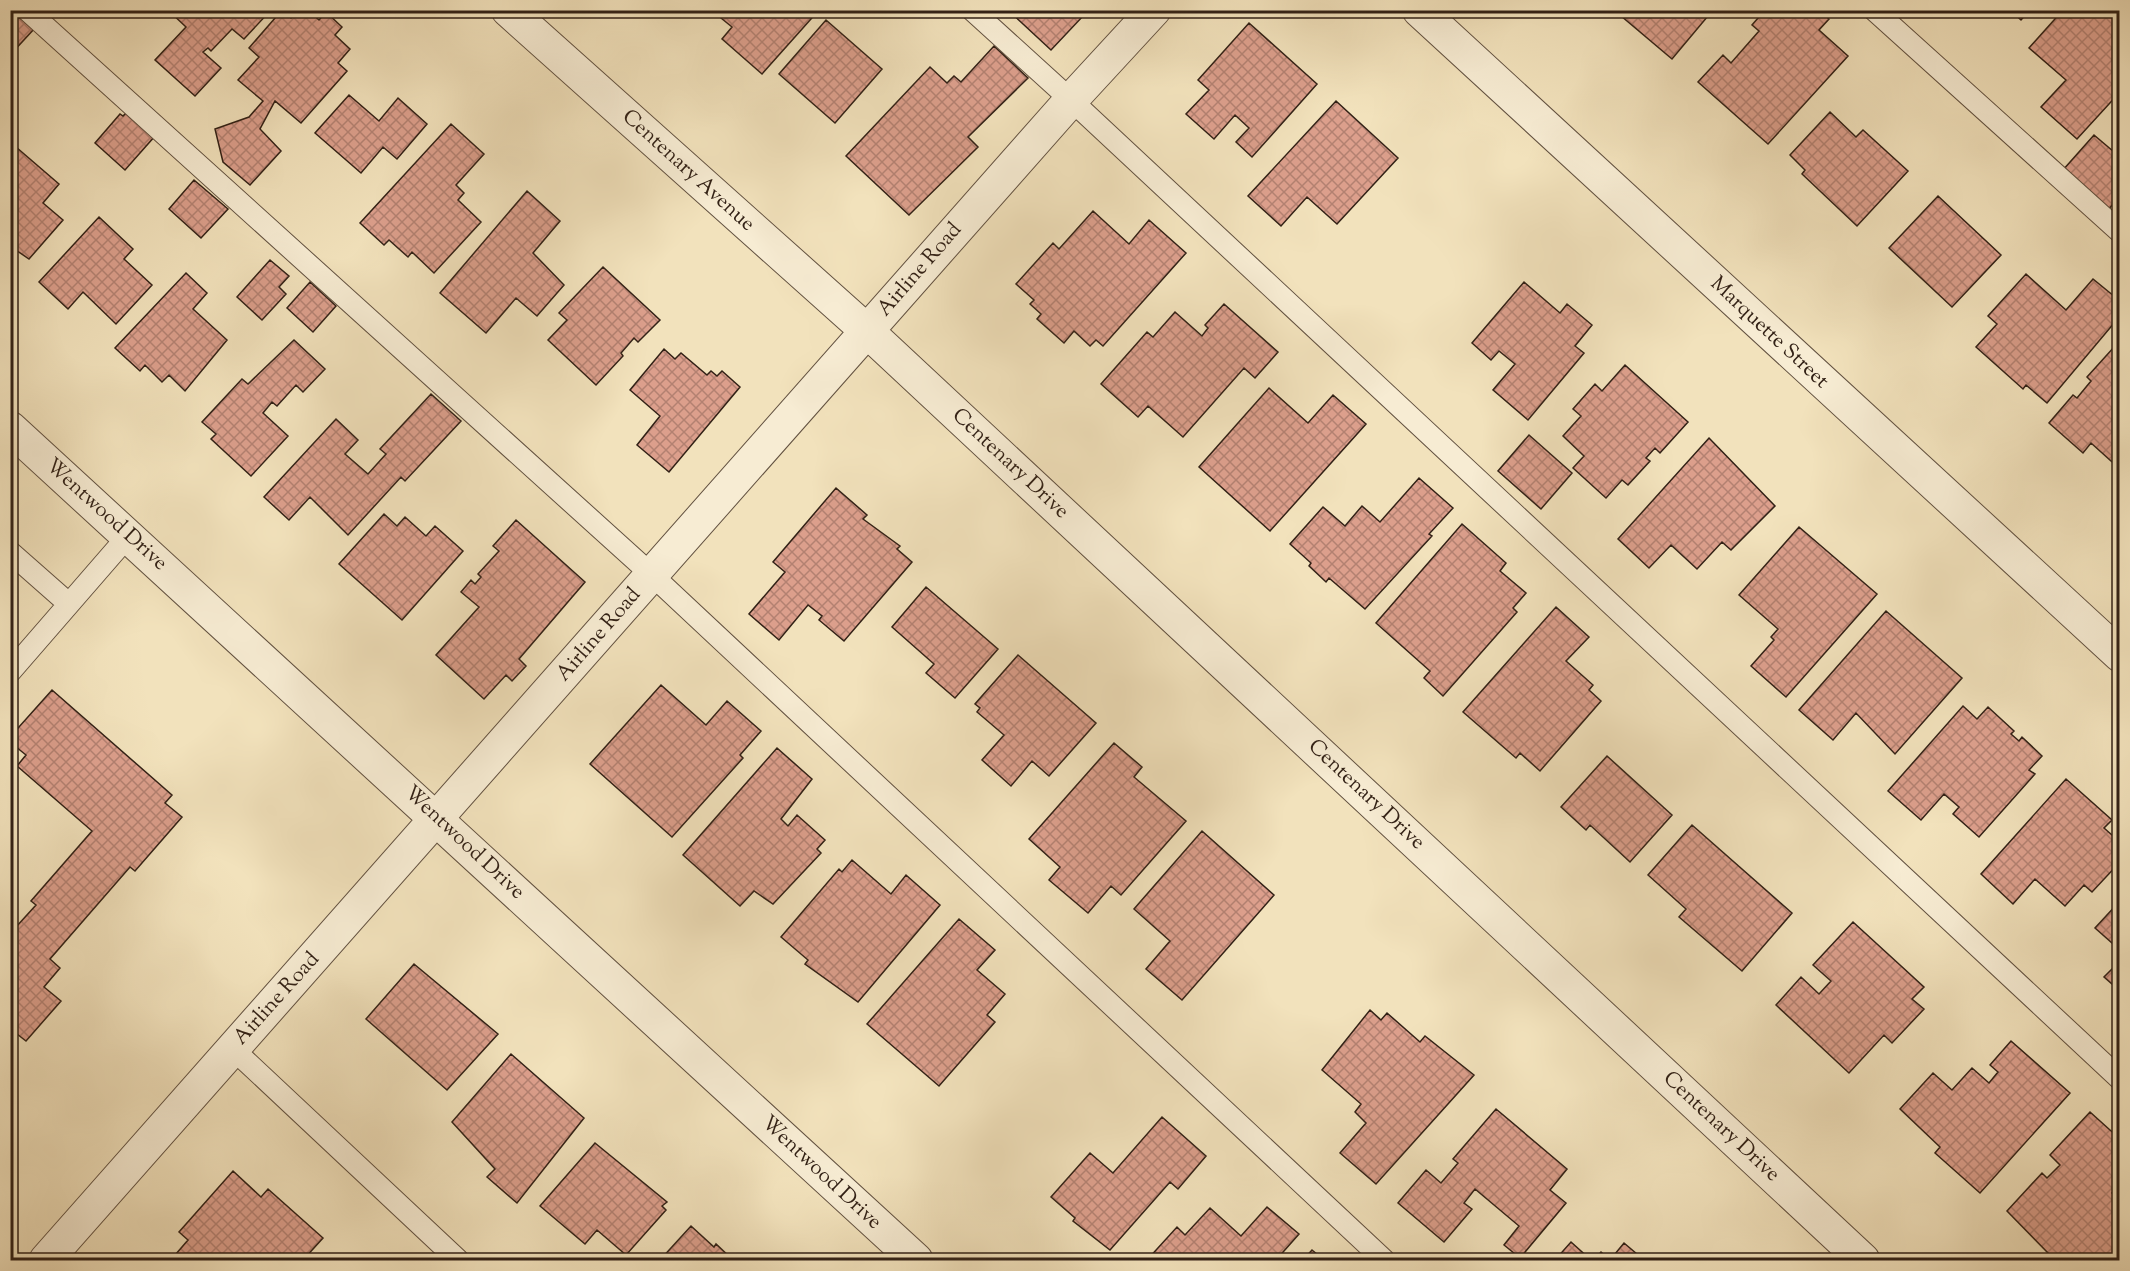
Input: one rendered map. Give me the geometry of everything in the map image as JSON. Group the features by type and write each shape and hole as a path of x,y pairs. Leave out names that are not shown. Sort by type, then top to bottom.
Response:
{"street":[{"name":"Centenary Avenue","path":"508,10 867,331"},
{"name":"Airline Road","path":"46,1260 1071,100 1154,10"},
{"name":"Marquette Street","path":"1419,10 2120,655"},
{"name":"Centenary Drive","path":"867,331 1863,1260"},
{"name":"Wentwood Drive","path":"10,428 916,1260"}],"lane":[{"path":"27,10 652,574 1384,1260"},
{"path":"972,10 2120,1080"},
{"path":"1874,10 2120,232"},
{"path":"10,672 128,536"},
{"path":"10,552 69,604"},
{"path":"232,1049 458,1260"}],"building":[{"path":"10,10 34,29 10,55"},
{"path":"168,10 271,10 244,39 232,29 211,51 208,48 203,52 221,68 195,96 155,60 186,27"},
{"path":"282,10 291,18 298,10 308,10 319,20 326,12 342,27 335,35 350,49 338,63 347,71 301,123 275,101 260,129 281,151 250,185 223,162 215,129 249,117 263,101 238,80 259,57 249,48"},
{"path":"723,10 819,10 762,74 722,39 732,27 721,18"},
{"path":"1008,10 1080,10 1084,15 1051,50"},
{"path":"1614,10 1713,10 1672,59"},
{"path":"1765,10 1819,10 1829,19 1819,30 1848,56 1768,144 1698,82 1723,55 1731,63 1759,31 1752,25"},
{"path":"2010,10 2030,10 2021,20"},
{"path":"2063,10 2120,10 2120,92 2077,139 2041,107 2066,80 2029,48"},
{"path":"826,20 882,69 835,123 779,74"},
{"path":"1249,23 1317,84 1252,157 1236,142 1249,128 1235,115 1214,139 1186,114 1209,90 1198,80"},
{"path":"994,46 1028,78 968,137 978,147 909,215 846,156 930,67 947,83 954,76 961,82"},
{"path":"349,95 379,121 398,98 427,124 397,159 383,147 361,173 315,133"},
{"path":"1336,101 1398,158 1337,224 1307,197 1281,226 1248,196"},
{"path":"128,111 155,136 125,170 95,143 120,114 123,116"},
{"path":"1830,112 1856,137 1863,130 1908,171 1857,226 1802,174 1805,170 1790,155"},
{"path":"451,124 484,154 456,185 464,193 458,200 481,222 434,273 412,252 408,257 389,240 384,245 360,223"},
{"path":"2094,135 2120,157 2120,196 2108,210 2063,170"},
{"path":"16,147 59,184 43,203 63,220 29,259 10,246 10,154"},
{"path":"194,180 228,209 201,238 169,209"},
{"path":"527,191 560,221 533,253 564,285 537,316 516,298 486,333 440,293"},
{"path":"1938,196 2001,255 1952,307 1889,248"},
{"path":"1093,211 1129,244 1149,220 1186,253 1103,346 1096,340 1090,346 1074,331 1064,343 1037,319 1041,314 1030,304 1034,300 1016,284 1053,243 1059,249"},
{"path":"99,217 133,249 124,259 152,285 116,324 83,292 68,309 39,282"},
{"path":"270,260 289,276 279,287 286,294 262,320 237,297"},
{"path":"603,267 660,320 638,342 634,338 621,353 623,356 596,385 548,340 567,320 559,313"},
{"path":"186,273 207,293 193,309 227,340 185,391 169,375 162,382 145,365 140,371 115,348"},
{"path":"2026,274 2066,310 2093,279 2120,301 2120,316 2047,403 2026,385 2023,389 1976,347 1997,324 1988,316"},
{"path":"310,282 336,306 313,332 287,308"},
{"path":"1524,282 1560,313 1567,304 1592,325 1575,346 1584,353 1528,420 1493,390 1515,364 1499,351 1491,360 1472,343"},
{"path":"1224,304 1278,352 1255,378 1244,368 1183,437 1148,406 1138,417 1101,384 1147,332 1153,337 1175,312 1202,336 1208,328 1205,325"},
{"path":"294,340 325,369 303,392 296,385 277,406 272,402 263,413 288,436 251,476 211,439 216,434 202,422 242,379 248,384"},
{"path":"2115,346 2120,350 2120,469 2091,443 2083,453 2049,423 2073,395 2077,398 2091,381 2087,377"},
{"path":"664,349 675,359 681,353 707,375 711,371 717,376 722,371 740,387 669,472 637,445 660,416 630,390"},
{"path":"1625,365 1688,422 1660,453 1655,448 1646,458 1650,461 1628,485 1622,480 1606,498 1573,468 1584,456 1563,436 1581,416 1573,409 1595,384 1602,391"},
{"path":"1269,388 1308,423 1333,395 1366,424 1270,531 1199,467"},
{"path":"431,394 461,421 405,481 401,477 348,535 310,497 289,520 264,497 336,419 358,440 345,454 368,474 386,454 380,449"},
{"path":"1529,435 1572,473 1541,509 1498,471"},
{"path":"1709,438 1775,506 1731,550 1722,542 1697,569 1671,545 1649,568 1618,539"},
{"path":"1419,478 1453,508 1429,534 1432,536 1365,609 1329,578 1326,582 1309,566 1311,563 1290,544 1323,507 1345,526 1362,506 1380,522"},
{"path":"836,488 867,515 863,519 900,546 897,549 912,562 844,641 819,620 822,616 808,605 779,640 749,614 785,572 773,562"},
{"path":"384,514 397,526 405,517 426,536 435,526 463,551 402,620 339,564"},
{"path":"516,520 585,582 519,659 526,666 512,681 506,675 484,699 436,655 479,607 461,592 471,580 475,584 481,577 478,574 499,551 493,546"},
{"path":"1462,524 1506,563 1500,571 1526,593 1513,608 1517,612 1443,696 1424,678 1430,671 1376,623"},
{"path":"1799,527 1877,594 1786,697 1751,666 1774,640 1771,637 1778,629 1739,595"},
{"path":"926,587 998,649 955,698 926,673 934,664 892,627"},
{"path":"1556,607 1589,637 1566,661 1593,685 1589,690 1601,701 1540,771 1520,753 1516,758 1463,712"},
{"path":"1886,611 1962,678 1895,754 1856,713 1833,740 1799,710"},
{"path":"1018,655 1096,723 1049,776 1032,761 1011,786 982,760 1004,735 977,712 980,708 975,704"},
{"path":"661,685 706,725 727,701 761,731 740,755 743,758 672,837 590,764"},
{"path":"52,690 172,795 165,803 182,817 135,871 130,867 50,959 60,968 44,987 61,1001 26,1041 17,1034 10,1042 10,923 16,927 36,905 31,901 92,831 17,766 26,755 10,742 10,737"},
{"path":"1963,706 1977,719 1988,707 2014,731 2011,734 2019,741 2022,737 2042,756 2029,770 2035,774 1979,837 1953,814 1959,807 1944,794 1921,820 1888,791"},
{"path":"1114,743 1142,767 1134,777 1186,821 1121,895 1111,886 1088,913 1049,880 1060,867 1029,839"},
{"path":"777,748 812,779 781,819 788,826 797,815 825,840 817,849 821,853 773,904 754,891 740,906 683,855"},
{"path":"1607,756 1672,815 1630,862 1590,825 1586,830 1561,807"},
{"path":"2066,779 2112,820 2104,828 2120,842 2120,862 2092,892 2084,885 2065,906 2035,879 2013,904 1981,874"},
{"path":"1692,825 1792,913 1742,971 1679,917 1686,909 1648,875"},
{"path":"1202,831 1274,895 1182,1000 1146,969 1170,941 1134,909"},
{"path":"852,860 891,894 906,875 940,905 858,1002 805,964 808,960 781,937 839,869 842,872"},
{"path":"2120,901 2120,950 2095,928"},
{"path":"959,919 995,950 977,970 1005,994 987,1015 995,1022 939,1086 867,1024"},
{"path":"1853,922 1924,987 1912,999 1924,1009 1892,1043 1884,1035 1849,1073 1776,1005 1801,977 1819,994 1831,981 1813,965"},
{"path":"2120,961 2120,991 2104,977"},
{"path":"414,964 498,1034 447,1090 366,1019"},
{"path":"1370,1010 1381,1020 1387,1013 1420,1042 1425,1036 1474,1075 1376,1184 1340,1153 1366,1123 1355,1112 1361,1104 1322,1070"},
{"path":"2011,1041 2070,1093 1980,1193 1935,1153 1940,1147 1900,1109 1933,1073 1952,1090 1972,1068 1989,1083 1998,1072 1990,1065"},
{"path":"511,1054 584,1118 517,1203 487,1177 495,1169 452,1122"},
{"path":"1496,1109 1567,1169 1550,1190 1566,1203 1520,1258 1504,1245 1519,1226 1475,1189 1464,1203 1472,1209 1444,1242 1398,1203 1426,1170 1441,1183 1458,1163 1453,1159"},
{"path":"2090,1112 2120,1139 2120,1185 2112,1193 2120,1200 2120,1260 2049,1260 2044,1257 2048,1253 2007,1211 2042,1173 2047,1178 2060,1165 2050,1155"},
{"path":"1162,1117 1206,1156 1178,1189 1170,1182 1110,1250 1073,1221 1075,1218 1051,1197 1090,1153 1113,1173"},
{"path":"595,1143 667,1202 662,1206 666,1210 626,1255 597,1230 585,1244 540,1206"},
{"path":"233,1171 261,1197 268,1189 323,1238 303,1260 184,1260 176,1254 188,1240 179,1232"},
{"path":"1267,1207 1299,1234 1276,1260 1147,1260 1177,1227 1185,1235 1210,1208 1241,1236"},
{"path":"691,1226 714,1247 716,1244 733,1260 660,1260"},
{"path":"1571,1242 1591,1260 1555,1260"},
{"path":"1624,1243 1644,1260 1610,1260"},
{"path":"1312,1250 1324,1260 1303,1260"},
{"path":"1601,1252 1610,1260 1594,1260"}]}
